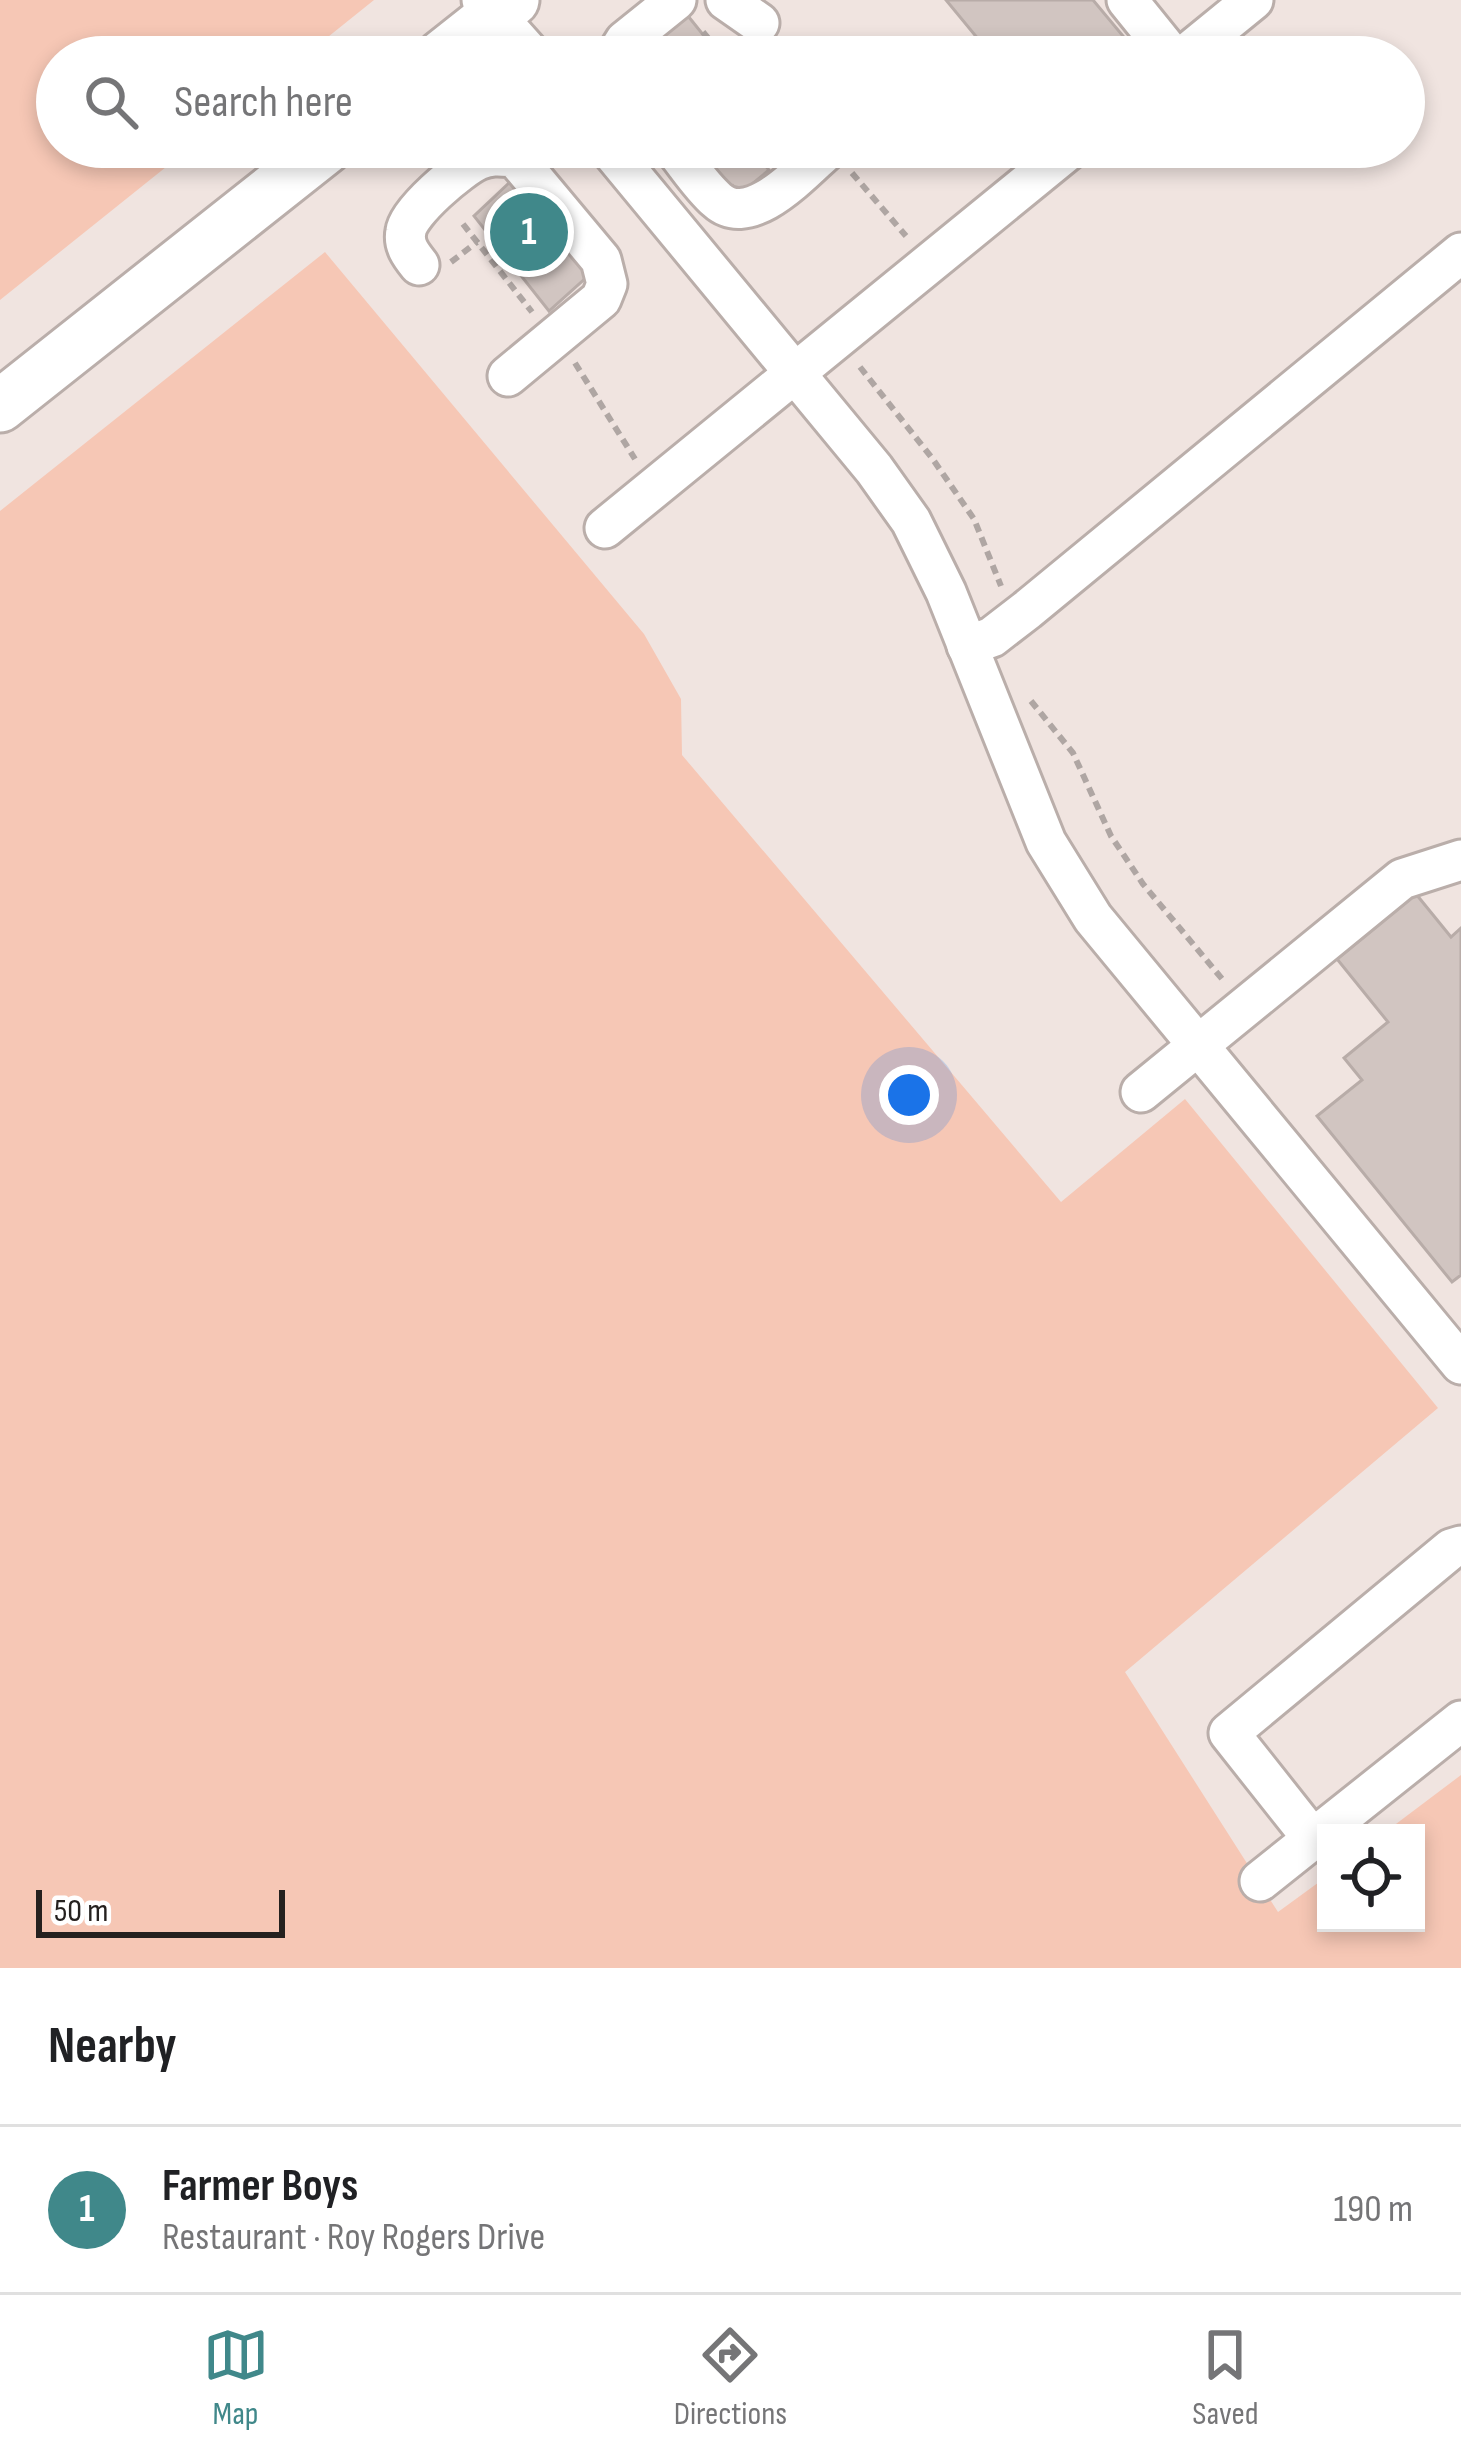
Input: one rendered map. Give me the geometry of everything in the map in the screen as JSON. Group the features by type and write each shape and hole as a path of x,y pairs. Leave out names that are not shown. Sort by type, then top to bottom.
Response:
{"main road":[{"path":"464,36 497,5"},
{"path":"0,406 300,168"}],"street":[{"path":"631,36 676,0"},
{"path":"1127,0 1156,36"},
{"path":"1209,36 1253,0"},
{"path":"497,5 518,36"},
{"path":"419,265 407,250 405,232 413,212 466,168"},
{"path":"508,376 602,299 608,284 601,260 523,168"},
{"path":"625,168 874,469 910,520 1046,842 1093,918 1461,1364"},
{"path":"691,168 720,203 739,209 762,204 817,168"},
{"path":"604,528 1046,168"},
{"path":"967,646 1004,628 1461,253"},
{"path":"1141,1092 1402,879 1461,860"},
{"path":"1313,1839 1229,1733 1451,1549 1461,1546"},
{"path":"1261,1881 1461,1721"}],"path":[{"path":"848,168 908,239"},
{"path":"497,267 507,259"},
{"path":"840,338 974,519 1001,586 987,592 1004,628"},
{"path":"1024,692 1073,753 1111,836 1143,884 1245,1006"}],"shaded area":[{"path":"0,0 374,0 329,36 36,36 36,168 165,168 0,300"},
{"path":"325,252 644,634 681,699 682,755 1061,1202 1185,1099 1438,1408 1125,1672 1278,1912 1317,1884 1317,1932 1425,1932 1425,1824 1396,1824 1461,1775 1461,1968 0,1968 0,511"}],"building":[{"path":"946,0 1093,0 1123,36 976,36"},
{"path":"684,11 704,36 659,36 657,33"},
{"path":"703,168 769,170 740,194 733,186 724,194"},
{"path":"509,183 532,183 599,266 549,311 474,216"},
{"path":"1416,894 1451,937 1461,928 1461,1275 1452,1282 1317,1116 1362,1080 1344,1058 1388,1022 1337,959"}],"place":[{"name":"Farmer Boys","path":"529,232"}]}
